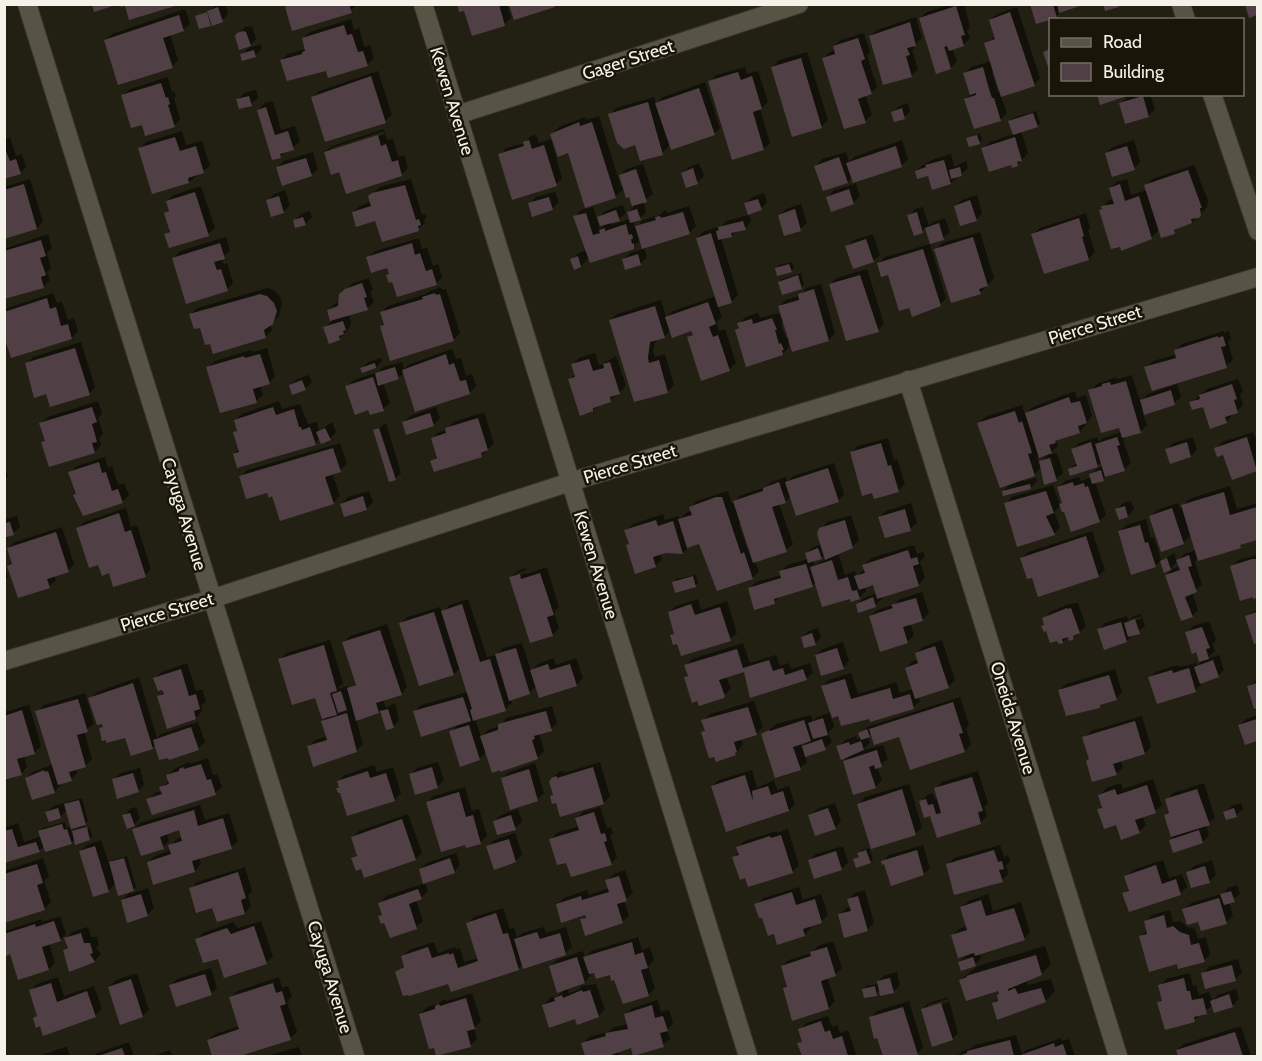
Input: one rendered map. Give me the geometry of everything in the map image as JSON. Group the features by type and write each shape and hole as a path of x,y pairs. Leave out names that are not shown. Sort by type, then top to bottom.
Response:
{"street":[{"name":"Cayuga Avenue","path":"27,4 355,1056"},
{"name":"Kewen Avenue","path":"423,4 748,1056"},
{"name":"Gager Street","path":"457,115 799,4"},
{"path":"1213,96 1257,231"},
{"name":"Pierce Street","path":"4,661 211,599 570,482 1257,277"},
{"name":"Oneida Avenue","path":"908,380 1118,1056"}],"building":[{"path":"92,4 116,4 116,5 94,12"},
{"path":"120,4 175,4 175,6 129,20 125,6 121,7"},
{"path":"291,4 349,4 352,13 292,31 285,7"},
{"path":"457,4 499,4 505,26 472,36 464,11 459,12"},
{"path":"1030,4 1053,4 1057,18 1049,18 1049,20 1036,24"},
{"path":"1057,4 1083,4 1083,5 1059,13"},
{"path":"1103,4 1118,4 1119,7 1105,11"},
{"path":"1245,4 1257,4 1257,15 1249,18"},
{"path":"509,5 554,5 555,7 514,20"},
{"path":"956,6 965,35 961,36 964,46 949,51 947,46 944,47 951,69 936,74 919,18"},
{"path":"218,7 223,22 212,26 207,11"},
{"path":"207,12 211,26 199,29 195,16"},
{"path":"1010,12 1035,86 1001,97 984,43 995,39 989,20"},
{"path":"179,15 184,31 163,38 173,68 118,85 104,40"},
{"path":"910,22 916,46 907,48 910,55 906,56 912,77 883,85 869,36"},
{"path":"344,25 347,35 352,34 358,52 363,51 368,66 328,78 326,71 287,81 280,60 302,54 305,51 302,38"},
{"path":"243,31 246,32 251,46 239,50 235,36"},
{"path":"858,38 865,59 861,61 872,94 858,99 866,123 844,129 822,58 835,54 833,46"},
{"path":"1049,49 1048,67 1043,52"},
{"path":"254,50 256,57 242,61 240,54"},
{"path":"801,58 822,128 792,137 771,67"},
{"path":"983,67 1001,121 974,129 964,99 976,93 970,95 963,73"},
{"path":"738,72 741,80 752,76 762,109 753,112 764,150 732,160 708,81"},
{"path":"371,76 386,123 325,142 311,97"},
{"path":"161,83 166,98 168,97 170,104 168,105 175,127 145,136 142,125 131,128 121,95"},
{"path":"699,88 715,135 671,150 655,103"},
{"path":"249,96 252,106 239,109 236,99"},
{"path":"1098,96 1127,96 1100,105"},
{"path":"1143,96 1149,117 1125,124 1119,103"},
{"path":"648,102 663,155 640,161 635,145 624,149 617,143 608,114"},
{"path":"266,107 275,135 288,131 294,150 280,154 281,158 272,160 257,110"},
{"path":"902,108 905,119 894,122 891,112"},
{"path":"1033,113 1038,127 1013,135 1008,121"},
{"path":"579,122 580,126 592,122 616,198 585,208 568,153 558,157 550,134"},
{"path":"378,135 381,146 386,144 392,162 398,160 402,176 346,194 339,172 331,175 324,152"},
{"path":"977,135 980,144 969,147 966,138"},
{"path":"175,137 180,151 196,146 204,173 188,178 189,183 152,194 138,148"},
{"path":"1015,137 1022,161 1017,162 1018,166 1012,168 1011,165 989,172 981,148"},
{"path":"529,140 532,149 544,145 557,186 512,200 498,154 524,146 523,142"},
{"path":"4,146 10,161 16,159 21,174 4,179"},
{"path":"896,146 902,167 853,183 846,163"},
{"path":"1127,146 1135,170 1112,177 1105,153"},
{"path":"839,157 848,183 823,191 814,166"},
{"path":"306,158 312,176 282,186 276,167"},
{"path":"944,160 951,184 932,190 928,176 917,179 915,171 926,167 925,165"},
{"path":"960,167 962,176 951,179 949,170"},
{"path":"693,168 698,184 686,188 681,173"},
{"path":"636,169 647,202 632,206 629,197 626,198 619,175"},
{"path":"1188,170 1202,208 1200,208 1201,215 1199,218 1191,219 1192,223 1174,230 1175,234 1161,238 1144,185"},
{"path":"24,184 37,229 4,239 4,190"},
{"path":"1120,184 1125,201 1139,196 1152,239 1121,251 1120,247 1111,249 1099,210 1102,209 1101,206 1114,204 1109,188"},
{"path":"405,185 416,220 419,219 421,225 418,226 419,231 382,242 375,221 356,227 352,212 371,206 368,196"},
{"path":"849,189 854,204 831,212 826,197"},
{"path":"195,192 209,236 169,248 164,234 170,232 164,213 169,211 166,201"},
{"path":"279,196 284,213 271,217 266,200"},
{"path":"549,197 553,210 532,217 528,203"},
{"path":"758,199 762,210 748,215 744,203"},
{"path":"970,200 977,221 960,226 954,206"},
{"path":"637,209 641,220 630,223 627,212"},
{"path":"795,209 801,231 784,236 778,215"},
{"path":"616,210 620,221 600,226 597,217"},
{"path":"683,212 690,234 642,249 635,226 656,220 655,217 660,216 661,218"},
{"path":"917,212 923,233 914,236 907,215"},
{"path":"586,213 593,235 605,228 605,231 626,224 629,235 632,234 634,249 590,263 573,216"},
{"path":"303,217 306,225 295,228 293,220"},
{"path":"1079,218 1089,260 1044,274 1031,234"},
{"path":"743,221 746,230 731,233 732,237 718,240 716,231 719,230 718,227"},
{"path":"939,223 944,240 930,244 925,228"},
{"path":"711,233 732,303 718,307 696,238"},
{"path":"973,237 988,286 979,289 981,294 951,303 934,249"},
{"path":"866,239 874,262 853,269 845,246"},
{"path":"41,240 46,256 40,258 46,275 41,277 44,288 4,299 4,251"},
{"path":"220,243 225,259 214,262 217,270 221,269 228,291 186,304 172,258"},
{"path":"412,243 415,255 420,253 426,271 432,269 437,285 397,297 392,282 389,283 386,275 389,274 387,268 371,273 366,257"},
{"path":"923,249 941,306 912,317 909,308 899,311 888,275 881,277 877,263"},
{"path":"638,254 641,265 625,270 622,259"},
{"path":"578,256 581,267 574,270 570,259"},
{"path":"789,264 792,272 777,276 775,268"},
{"path":"798,275 802,289 782,295 778,282"},
{"path":"860,275 879,332 846,341 829,284"},
{"path":"362,283 367,297 364,298 368,310 330,321 327,310 338,306 339,294 345,289"},
{"path":"814,289 829,341 792,352 778,306 799,300 798,294"},
{"path":"435,293 440,294 454,341 390,361 380,326 384,325 380,312"},
{"path":"260,294 267,296 274,303 277,311 273,324 264,330 266,338 213,354 210,344 205,345 200,328 194,329 189,314"},
{"path":"47,298 50,309 56,307 61,326 68,324 72,339 11,358 4,336 4,312"},
{"path":"708,302 716,324 709,327 713,337 718,335 730,371 701,381 687,337 693,335 691,331 672,338 665,317"},
{"path":"655,306 665,338 650,342 648,358 649,363 659,360 668,393 634,402 609,320"},
{"path":"772,318 779,344 781,343 784,350 782,350 783,355 746,367 735,330 739,328 737,323 752,319 753,324"},
{"path":"343,321 346,330 343,331 344,334 339,336 340,340 329,344 323,327"},
{"path":"1218,336 1218,338 1223,336 1226,346 1221,347 1227,368 1152,391 1144,367 1176,358 1174,350"},
{"path":"75,348 90,395 50,407 46,394 34,398 25,363"},
{"path":"260,354 270,384 253,389 257,403 220,413 206,367 244,356 245,358"},
{"path":"446,354 449,365 454,363 460,381 466,380 470,394 415,412 402,370"},
{"path":"589,359 593,371 604,368 603,364 610,362 620,394 610,397 611,402 593,408 593,411 580,416 568,379 575,377 571,364"},
{"path":"375,363 376,368 362,373 360,368"},
{"path":"395,367 399,379 378,386 375,373"},
{"path":"373,377 384,411 370,415 368,410 355,415 345,386"},
{"path":"302,380 306,390 292,395 289,385"},
{"path":"1126,381 1141,433 1122,438 1119,428 1101,433 1088,390 1110,382 1111,385"},
{"path":"1232,384 1237,399 1234,400 1238,413 1225,417 1227,423 1210,429 1203,407 1192,410 1189,402 1200,399 1199,395"},
{"path":"1171,390 1175,405 1144,415 1140,400"},
{"path":"1069,397 1071,403 1080,401 1087,423 1078,426 1080,433 1049,445 1052,453 1039,458 1025,413"},
{"path":"92,407 97,422 92,424 97,442 92,443 95,453 49,467 41,442 45,441 39,423"},
{"path":"273,407 276,415 294,409 299,427 302,430 310,427 316,445 237,468 233,454 239,452 233,432 237,431 234,420"},
{"path":"1015,411 1019,423 1022,421 1032,453 1028,454 1035,476 1000,488 977,423"},
{"path":"430,413 434,426 406,435 402,422"},
{"path":"478,418 488,450 481,453 482,457 434,472 430,461 437,458 431,438 446,433 445,428"},
{"path":"325,428 331,440 321,444 316,432"},
{"path":"379,428 396,480 389,482 373,430"},
{"path":"1117,437 1120,445 1117,446 1125,471 1105,477 1095,444"},
{"path":"1247,437 1257,471 1232,480 1223,455 1217,457 1214,448"},
{"path":"1091,442 1098,467 1070,476 1068,469 1077,466 1071,449"},
{"path":"1187,442 1191,457 1170,464 1165,449"},
{"path":"881,443 888,466 891,465 899,492 874,499 872,493 862,496 850,452"},
{"path":"333,448 341,472 325,477 334,504 280,521 272,496 269,498 267,493 246,499 239,476"},
{"path":"1050,458 1057,481 1044,485 1039,461"},
{"path":"99,462 102,473 106,472 112,491 118,489 123,503 83,516 73,495 76,494 68,472"},
{"path":"828,468 839,502 796,516 785,482"},
{"path":"1101,470 1104,481 1092,484 1089,474"},
{"path":"779,482 786,503 772,507 787,552 753,563 733,501 763,491 763,488"},
{"path":"1073,482 1074,486 1084,483 1085,487 1088,486 1100,522 1071,532 1059,504 1062,503 1057,487"},
{"path":"1030,484 1031,489 1003,496 1002,491"},
{"path":"1046,491 1054,513 1046,516 1055,535 1017,547 1004,503"},
{"path":"1224,492 1230,515 1257,507 1257,540 1240,545 1241,548 1198,561 1181,505"},
{"path":"363,496 367,510 344,517 340,504"},
{"path":"722,497 741,554 744,552 753,579 717,591 699,544 687,548 678,519 692,515 689,507"},
{"path":"1125,506 1128,517 1119,520 1115,509"},
{"path":"1172,508 1184,544 1161,552 1149,516"},
{"path":"905,509 911,531 885,538 878,517"},
{"path":"119,513 125,532 131,530 146,577 113,587 109,573 102,576 98,565 89,568 76,528"},
{"path":"656,520 658,526 673,521 683,554 666,553 653,557 656,567 635,574 624,530"},
{"path":"845,520 853,548 825,560 817,534 819,528"},
{"path":"10,522 14,535 4,538 4,523"},
{"path":"1140,525 1156,567 1131,575 1118,531"},
{"path":"56,532 69,572 47,579 50,588 18,598 7,566 12,564 7,548"},
{"path":"1086,536 1099,577 1038,597 1032,578 1027,579 1020,558"},
{"path":"818,548 822,559 808,563 805,553"},
{"path":"908,550 911,559 917,557 919,564 913,566 919,586 877,599 873,585 859,590 854,576 865,573 862,565"},
{"path":"1189,555 1192,566 1188,567 1197,592 1185,597 1193,617 1181,621 1165,575 1180,570 1176,560"},
{"path":"1167,558 1171,570 1164,573 1160,561"},
{"path":"1257,559 1257,598 1240,601 1230,566"},
{"path":"832,560 838,580 848,577 852,591 857,590 860,599 851,602 850,599 822,607 810,567"},
{"path":"806,564 813,587 774,599 775,604 754,610 748,588 781,578 779,571"},
{"path":"540,573 554,615 547,617 553,636 530,643 509,577 520,574 521,579"},
{"path":"693,576 696,587 675,593 672,582"},
{"path":"873,597 876,607 858,613 856,604"},
{"path":"916,598 923,621 903,627 908,643 880,652 869,616 893,608 891,605"},
{"path":"462,604 480,662 490,659 506,711 473,721 470,710 472,709 441,611"},
{"path":"691,604 695,615 720,607 731,641 681,656 677,644 673,645 670,635 674,634 668,612"},
{"path":"1071,608 1080,633 1069,641 1068,637 1062,639 1063,643 1059,644 1057,641 1050,643 1046,631 1044,632 1041,626 1044,625 1042,618"},
{"path":"434,612 454,675 419,686 399,623"},
{"path":"1257,612 1257,643 1254,644 1245,616"},
{"path":"1135,619 1140,634 1128,637 1124,623"},
{"path":"1121,622 1127,642 1104,650 1097,629"},
{"path":"1202,627 1210,648 1206,649 1209,659 1199,662 1196,652 1192,654 1185,632"},
{"path":"380,630 402,695 376,703 379,713 356,721 347,688 356,685 342,642"},
{"path":"812,633 816,645 804,648 801,637"},
{"path":"324,645 337,691 330,693 337,715 322,719 315,698 292,705 278,659"},
{"path":"935,646 949,688 915,699 905,668 918,663 915,653"},
{"path":"516,648 530,694 509,701 495,654"},
{"path":"837,648 844,669 821,676 815,655"},
{"path":"737,649 743,668 769,660 773,671 783,668 785,675 803,669 807,680 750,698 744,672 719,680 724,698 699,706 697,701 692,703 684,677 688,676 684,665"},
{"path":"1213,660 1219,677 1200,684 1194,667"},
{"path":"548,664 550,670 570,664 577,686 539,698 530,670"},
{"path":"1189,668 1196,692 1157,704 1148,677"},
{"path":"181,669 189,696 196,694 200,709 194,711 196,719 167,729 157,696 164,694 162,690 158,691 153,678"},
{"path":"1109,675 1117,700 1100,705 1100,708 1066,716 1058,690"},
{"path":"845,679 851,699 890,688 893,699 910,694 914,709 870,722 869,719 841,726 838,716 832,718 821,686"},
{"path":"133,683 153,749 131,756 125,738 106,743 106,740 102,741 99,728 103,727 102,724 97,725 88,698"},
{"path":"1257,683 1257,708 1254,709 1247,686"},
{"path":"341,691 347,710 338,713 332,694"},
{"path":"463,697 471,721 421,737 413,711"},
{"path":"78,699 88,732 77,735 86,767 69,772 72,781 58,785 35,711"},
{"path":"953,702 963,733 959,734 965,752 910,770 899,737 874,745 869,729"},
{"path":"748,707 757,735 734,742 736,755 716,762 714,757 709,758 701,732 705,731 701,720"},
{"path":"388,709 394,728 386,730 380,711"},
{"path":"22,710 35,754 17,759 22,775 4,780 4,716"},
{"path":"546,711 552,731 534,736 535,739 532,740 538,759 492,773 480,736 498,730 498,724"},
{"path":"347,713 357,752 313,767 307,746 327,740 321,721"},
{"path":"823,718 828,735 813,739 808,723"},
{"path":"1257,719 1257,741 1245,745 1238,725"},
{"path":"804,720 811,741 793,747 801,770 775,778 761,734"},
{"path":"1135,721 1145,754 1113,764 1117,775 1092,782 1086,761 1089,759 1082,737"},
{"path":"469,725 480,760 460,767 449,731"},
{"path":"191,727 199,750 169,760 168,758 159,760 153,740"},
{"path":"867,729 870,737 861,740 858,733"},
{"path":"822,739 826,750 805,757 802,746"},
{"path":"861,741 864,750 841,760 836,746"},
{"path":"877,750 882,767 875,769 874,765 869,767 876,788 853,795 843,761"},
{"path":"201,764 207,780 211,779 216,795 152,815 146,799 162,794 159,787 169,784 166,775 179,771 183,767 184,769"},
{"path":"432,767 438,788 415,795 409,774"},
{"path":"593,767 604,804 560,817 556,803 552,804 550,796 553,795 549,781 557,776 557,778"},
{"path":"529,769 538,801 510,810 501,778"},
{"path":"44,770 48,771 55,793 32,800 25,778"},
{"path":"368,771 370,778 386,773 395,801 347,816 340,793 336,788 339,788 337,781"},
{"path":"133,773 139,792 117,799 112,779"},
{"path":"745,775 753,801 752,791 768,786 771,795 783,791 789,811 726,832 711,786"},
{"path":"972,777 983,811 978,812 981,824 937,838 930,816 924,818 919,801 926,799 928,805 933,804 936,814 941,813 934,788"},
{"path":"1147,785 1156,813 1135,820 1140,833 1121,840 1116,825 1104,829 1097,809 1102,808 1098,795 1115,789 1117,795"},
{"path":"902,789 916,835 871,849 857,804"},
{"path":"1197,789 1210,825 1171,837 1164,815 1169,813 1165,799"},
{"path":"459,792 466,817 473,815 481,844 466,848 465,845 441,852 426,802"},
{"path":"79,800 86,825 71,829 64,804"},
{"path":"58,808 61,818 49,822 45,812"},
{"path":"828,808 836,829 815,836 808,815"},
{"path":"1234,808 1237,817 1226,820 1223,812"},
{"path":"194,810 198,826 223,818 232,849 192,861 195,872 153,885 147,862 171,854 168,845 182,841 179,830 160,837 164,849 141,856 132,829"},
{"path":"594,812 601,834 605,833 607,841 604,842 612,865 571,877 566,863 557,865 549,839 579,830 575,818"},
{"path":"130,813 135,826 127,829 122,815"},
{"path":"511,815 516,830 497,835 493,821"},
{"path":"402,819 416,860 364,878 361,869 356,871 351,858 357,856 351,837"},
{"path":"62,824 64,830 67,829 72,844 45,852 38,831"},
{"path":"87,827 90,840 75,845 72,831"},
{"path":"12,829 18,847 36,842 40,852 4,863 4,831"},
{"path":"1199,830 1203,843 1173,853 1169,840"},
{"path":"781,835 793,873 748,887 745,878 740,880 732,857 739,855 736,847 770,836 771,838"},
{"path":"509,839 516,862 494,870 486,846"},
{"path":"95,846 109,892 93,897 79,851"},
{"path":"866,850 871,863 856,868 853,859 859,857 857,853"},
{"path":"917,850 924,875 891,886 881,861"},
{"path":"994,850 998,862 1002,861 1004,869 999,870 1003,882 954,895 946,864"},
{"path":"836,851 842,870 814,879 808,860"},
{"path":"124,858 134,891 118,896 109,862"},
{"path":"450,858 455,873 423,884 419,869"},
{"path":"37,864 43,883 37,885 45,910 4,923 4,874"},
{"path":"1156,865 1162,884 1176,879 1181,895 1129,912 1122,893 1129,891 1124,876"},
{"path":"1205,866 1210,883 1191,888 1186,872"},
{"path":"238,872 246,898 241,900 245,914 217,922 212,908 196,913 189,888"},
{"path":"619,876 627,901 617,904 623,923 585,936 580,919 586,918 585,915 561,923 556,904 581,896 582,900 609,892 605,880"},
{"path":"418,889 422,899 409,904 417,929 390,938 384,923 381,924 378,916 382,915 378,903"},
{"path":"1231,891 1235,902 1224,905 1220,894"},
{"path":"792,892 796,905 815,899 822,923 803,929 805,936 777,945 774,934 768,936 754,904"},
{"path":"141,894 148,916 127,923 121,900"},
{"path":"858,896 868,931 844,938 838,914 851,911 847,899"},
{"path":"1219,898 1227,924 1201,931 1198,922 1187,925 1182,909"},
{"path":"981,900 986,916 1014,908 1025,940 975,956 974,953 958,958 951,935 967,930 960,907"},
{"path":"496,913 503,934 508,933 519,970 451,992 448,984 403,996 395,972 404,967 401,956 428,947 432,958 453,953 458,968 478,961 466,923"},
{"path":"1164,915 1167,928 1173,926 1189,935 1191,945 1199,943 1205,962 1178,969 1177,964 1149,972 1139,936 1147,934 1144,921"},
{"path":"54,921 61,941 42,947 49,970 18,980 10,954 6,956 4,950 4,934 35,924 36,927"},
{"path":"254,926 267,964 224,978 218,959 203,963 195,939 227,928 231,934"},
{"path":"537,932 540,939 560,933 566,955 523,969 514,939"},
{"path":"81,933 84,943 90,943 93,953 90,954 95,962 69,972 63,950 68,948 64,938"},
{"path":"632,942 635,955 643,952 648,968 641,970 649,996 623,1004 610,975 596,979 594,973 589,974 583,957"},
{"path":"827,947 836,976 821,981 829,1009 792,1021 783,988 787,987 781,966 811,956 810,952"},
{"path":"1036,955 1042,975 1008,989 1008,991 1015,988 1018,994 1041,988 1046,1002 997,1020 992,1003 998,1001 998,991 966,1001 959,980"},
{"path":"577,957 585,983 557,993 549,966"},
{"path":"973,957 976,966 961,971 958,962"},
{"path":"1232,965 1236,981 1205,989 1201,973"},
{"path":"205,974 212,995 176,1007 169,985"},
{"path":"890,978 894,993 880,996 877,981"},
{"path":"1184,978 1192,1000 1203,998 1207,1014 1194,1017 1195,1022 1165,1030 1157,1002 1162,1001 1158,985"},
{"path":"131,979 143,1017 120,1025 108,987"},
{"path":"51,983 57,1002 87,991 96,1017 43,1036 40,1026 36,1028 33,1018 37,1016 29,990"},
{"path":"273,983 276,993 282,991 286,1004 280,1006 291,1040 240,1056 212,1056 207,1040 239,1029 229,997"},
{"path":"875,986 877,996 864,998 862,989"},
{"path":"582,990 583,992 590,990 599,1017 577,1025 575,1019 549,1028 542,1005 555,1001 554,998 562,995 563,998"},
{"path":"1229,994 1233,1007 1214,1013 1210,1001"},
{"path":"466,998 475,1029 467,1031 471,1047 436,1056 434,1048 429,1049 419,1014 435,1009 435,1006 439,1004 440,1006"},
{"path":"941,1003 953,1040 932,1047 921,1009"},
{"path":"652,1005 655,1018 663,1016 668,1031 660,1033 664,1047 633,1056 631,1048 611,1056 585,1056 581,1043 606,1036 605,1033 628,1029 624,1014"},
{"path":"903,1007 918,1055 883,1056 877,1038 874,1039 869,1017"},
{"path":"821,1021 825,1032 830,1030 833,1039 842,1036 848,1056 802,1056 797,1043 802,1042 798,1029"},
{"path":"1235,1032 1243,1056 1178,1056 1176,1050"},
{"path":"1010,1040 1014,1056 958,1056 967,1051"},
{"path":"1054,1043 1055,1047 1063,1044 1067,1056 1018,1056"},
{"path":"122,1048 125,1056 98,1056"}]}
